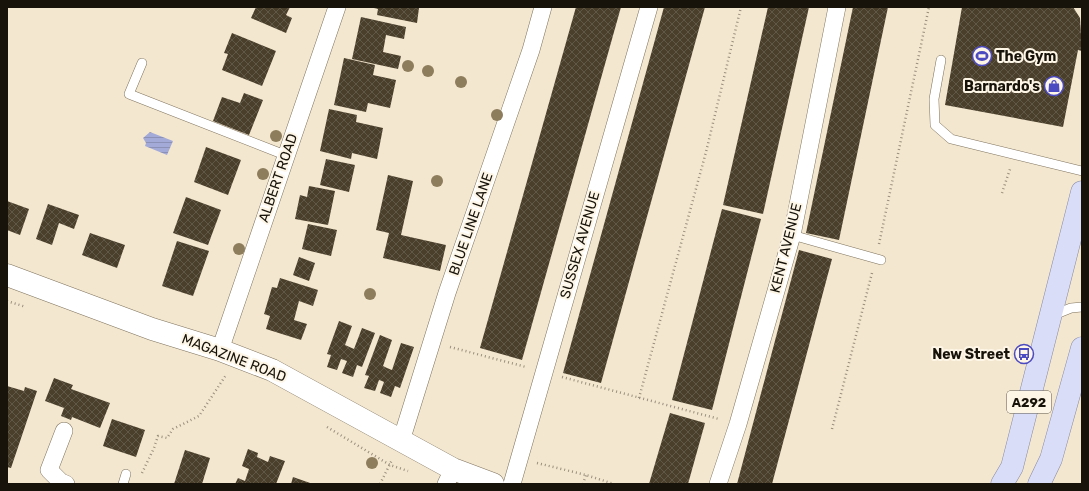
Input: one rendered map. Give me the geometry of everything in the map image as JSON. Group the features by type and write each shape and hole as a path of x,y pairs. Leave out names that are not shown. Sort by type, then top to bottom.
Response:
{"main road":[{"name":"A292","path":"1002,484 1012,467 1082,192"},
{"name":"A292","path":"1039,484 1051,459 1081,354"}],"street":[{"name":"ALBERT ROAD","path":"220,350 285,155 337,7"},
{"name":"BLUE LINE LANE","path":"401,441 447,293 531,50 543,7"},
{"name":"SUSSEX AVENUE","path":"512,484 648,7"},
{"name":"KENT AVENUE","path":"718,484 738,424 792,235 837,7"},
{"name":"MAGAZINE ROAD","path":"7,275 152,329 220,350 272,370 401,441 450,477 493,484"},
{"path":"64,431 49,470 61,482 66,484"}],"lane":[{"path":"941,60 934,99 935,125 951,139 1082,172"},
{"path":"142,63 129,94 285,155"},
{"path":"792,235 878,259"},
{"path":"1050,317 1071,308 1082,307"},
{"path":"123,484 126,474"}],"path":[{"path":"639,398 706,152 741,7"},
{"path":"832,429 878,259 929,7"},
{"path":"1002,193 1014,155"},
{"path":"7,301 29,308"},
{"path":"432,342 738,424"},
{"path":"219,373 233,378"},
{"path":"126,474 142,473 158,436 167,438 174,429 184,422 199,416 226,376"},
{"path":"322,424 390,465 413,473"},
{"path":"380,484 401,441"},
{"path":"520,459 586,475 614,484"},
{"path":"583,484 586,475"}],"water":[{"path":"150,132 173,141 167,155 145,146 146,143 143,138"}],"building":[{"path":"256,7 290,7 286,15 292,18 286,33 251,18"},
{"path":"370,7 419,8 417,23 377,15 378,9"},
{"path":"576,7 621,7 522,360 480,348"},
{"path":"664,7 705,7 601,383 563,373"},
{"path":"768,7 809,7 763,214 723,205"},
{"path":"853,7 888,7 839,240 806,233"},
{"path":"962,7 1073,7 1080,18 1082,51 1078,50 1063,127 945,105"},
{"path":"361,17 406,27 404,39 386,35 383,52 401,56 398,69 352,59"},
{"path":"232,33 276,51 262,86 222,70 228,54 224,53"},
{"path":"344,58 375,65 373,75 396,80 390,108 368,103 366,112 334,105"},
{"path":"244,93 263,100 249,135 213,121 222,97 240,103"},
{"path":"329,109 357,115 356,122 383,128 377,159 352,153 351,159 320,151"},
{"path":"206,147 241,160 228,195 194,182"},
{"path":"326,159 355,165 349,192 320,185"},
{"path":"388,175 413,181 401,235 446,245 440,271 383,258 389,233 376,230"},
{"path":"309,186 335,191 328,225 295,219 300,195 307,197"},
{"path":"186,197 221,210 208,245 173,233"},
{"path":"7,201 29,209 20,235 7,230"},
{"path":"48,204 79,215 74,229 59,223 52,245 36,239"},
{"path":"722,209 761,219 712,410 672,400"},
{"path":"308,224 337,230 331,256 302,249"},
{"path":"90,233 125,245 117,268 82,255"},
{"path":"177,241 209,251 193,296 162,286"},
{"path":"799,250 832,259 772,484 737,484"},
{"path":"299,257 315,263 309,281 293,275"},
{"path":"280,278 318,290 313,306 299,301 294,320 307,324 301,340 266,329 270,316 264,314 272,287 277,288"},
{"path":"339,321 352,326 345,345 354,349 362,328 375,333 362,367 357,365 353,377 342,373 347,361 341,359 337,370 327,367 331,355 327,354"},
{"path":"380,335 392,340 383,366 392,370 401,343 414,347 400,388 395,386 391,397 380,393 384,382 379,380 375,391 364,388 369,376 365,375"},
{"path":"54,378 73,385 71,389 110,403 100,428 72,417 71,420 61,416 64,408 45,401"},
{"path":"7,386 24,391 25,387 37,391 11,468 7,467"},
{"path":"670,413 705,423 688,484 649,484"},
{"path":"112,419 145,430 136,457 103,446"},
{"path":"248,449 258,453 257,457 268,462 270,456 285,461 276,484 235,484 238,478 245,481 249,469 242,466"},
{"path":"185,450 210,458 202,484 174,484"},
{"path":"293,477 313,484 291,484"}],"place":[{"name":"The Gym","path":"982,56"},
{"name":"Barnardo's","path":"1054,86"},
{"name":"New Street","path":"1024,354"}]}
